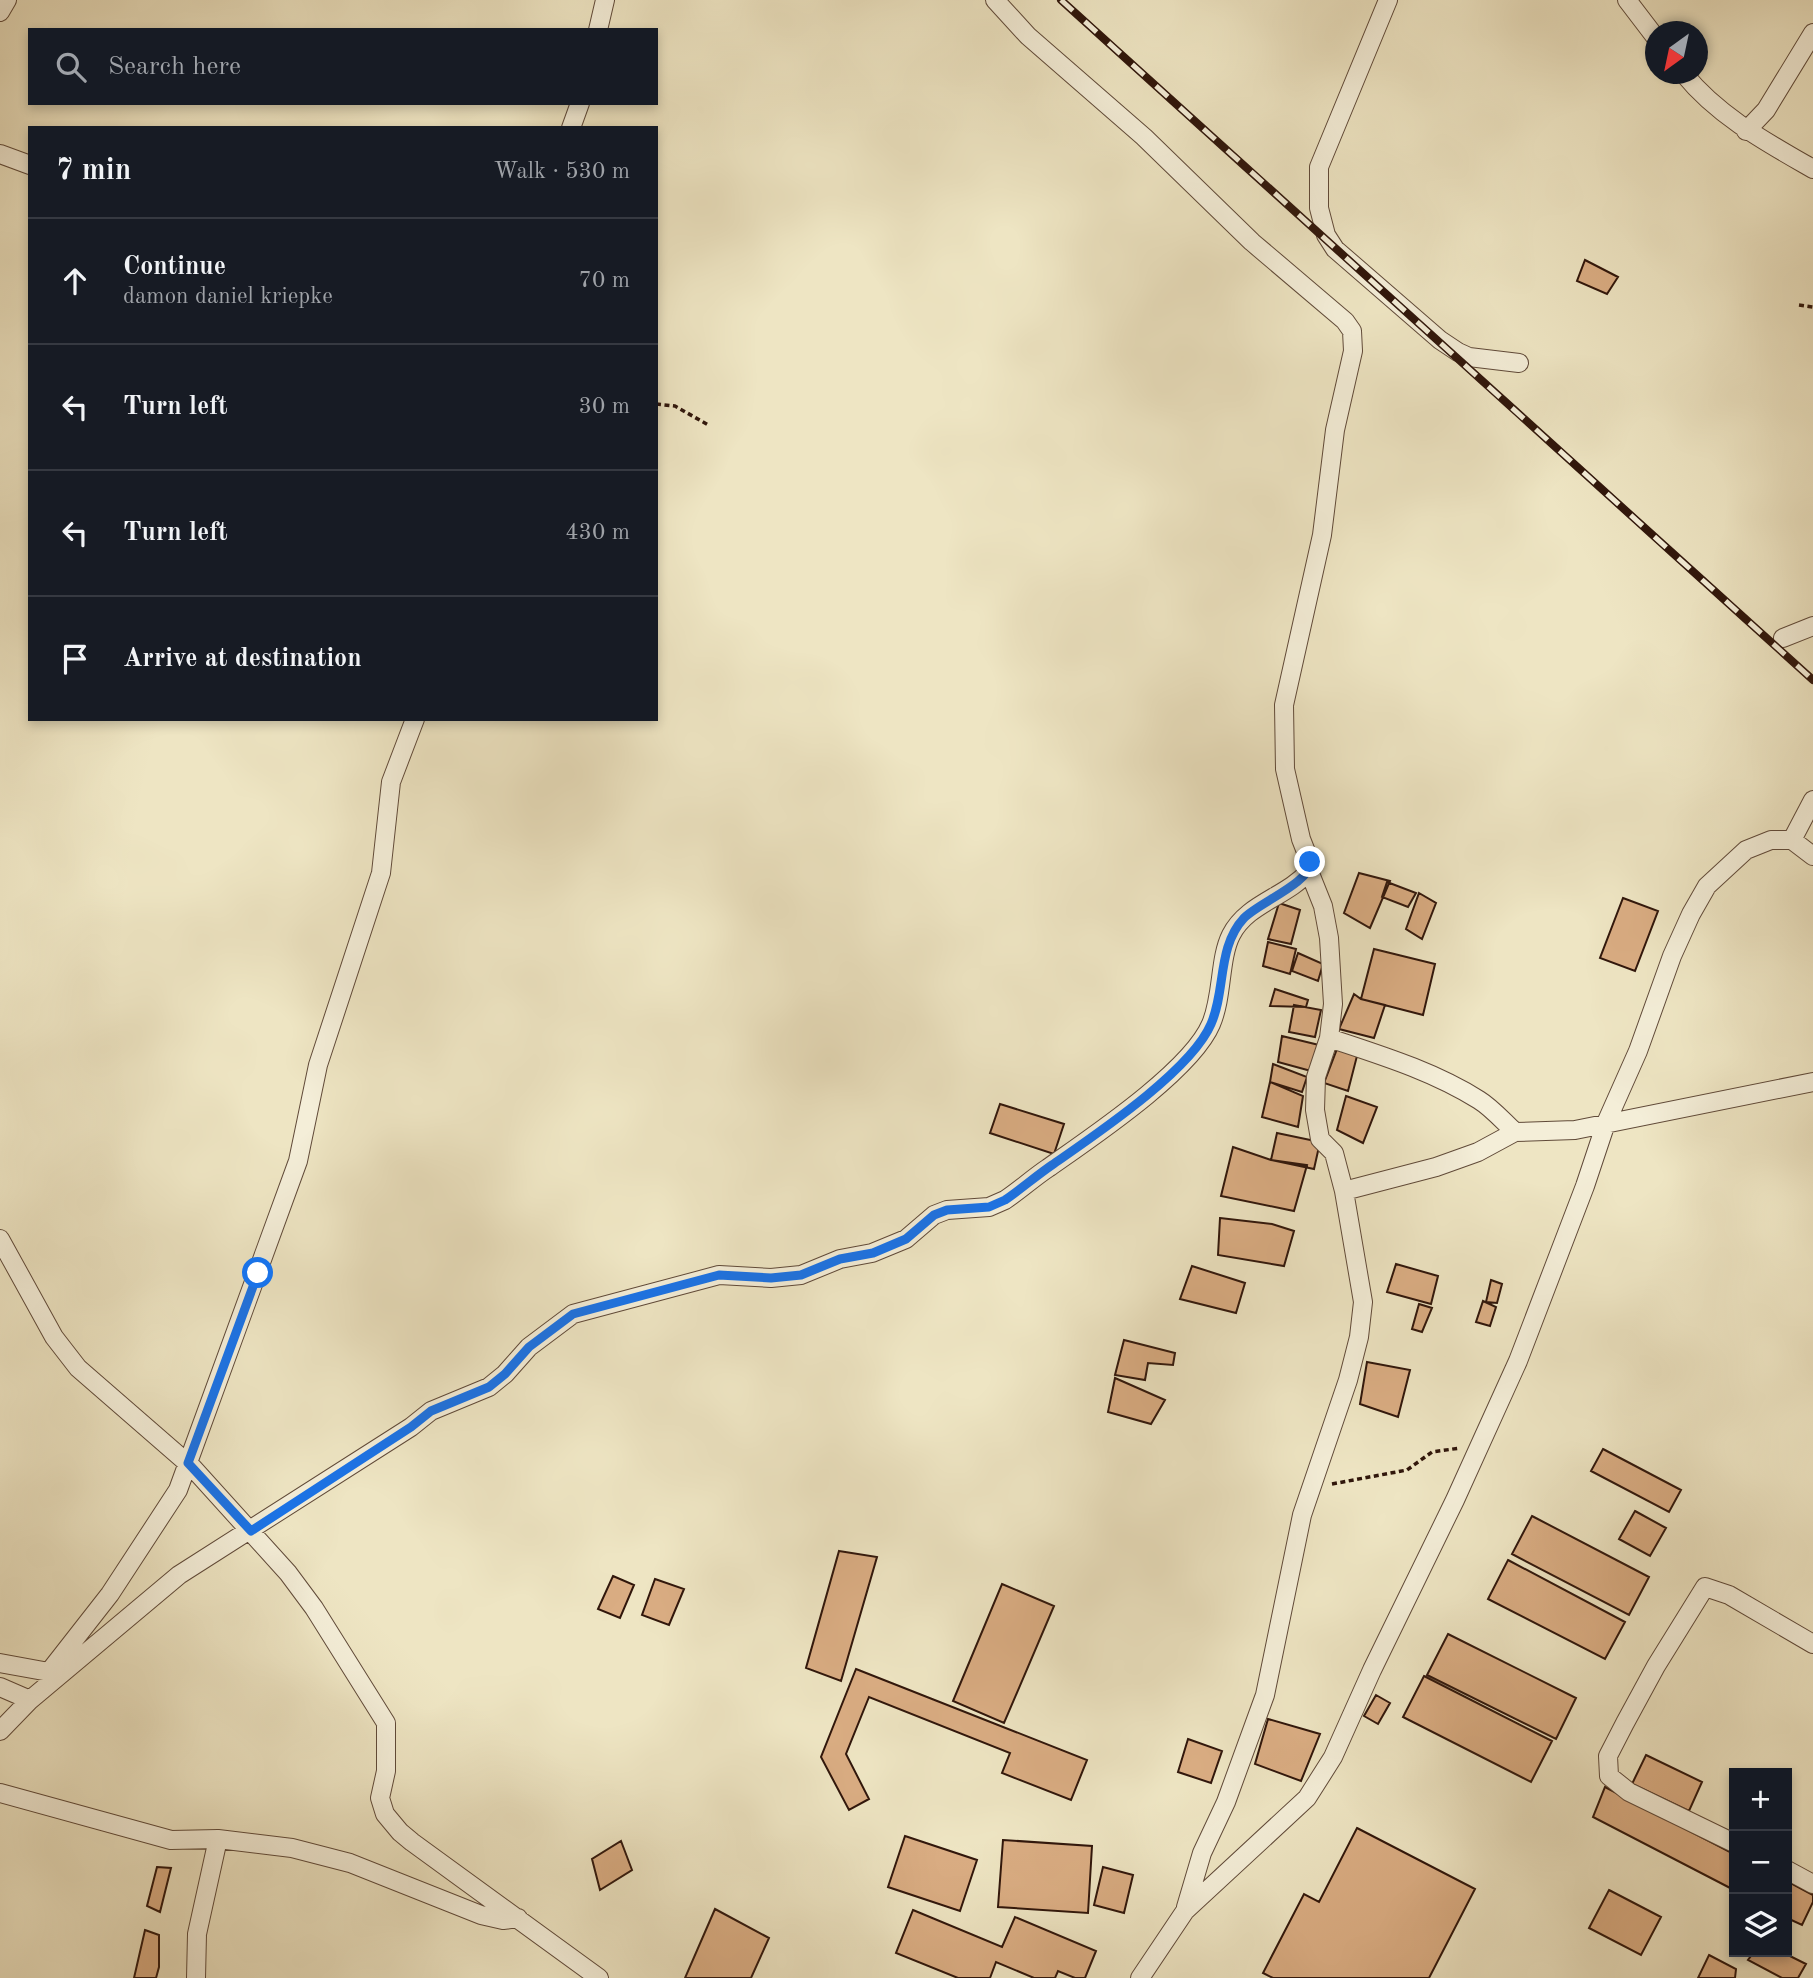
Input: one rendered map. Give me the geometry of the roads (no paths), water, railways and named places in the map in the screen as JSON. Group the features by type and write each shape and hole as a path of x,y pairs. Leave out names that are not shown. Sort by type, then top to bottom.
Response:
{"street":[{"path":"0,12 7,0"},
{"path":"598,28 605,0"},
{"path":"995,0 1028,36 1144,138 1252,242 1345,321 1352,331 1353,351 1335,430 1322,534 1284,705 1284,769 1301,839 1310,862 1309,871 1323,906 1329,937 1334,1004 1329,1038 1317,1077 1315,1110 1320,1139 1334,1153 1344,1191 1358,1267 1362,1314 1348,1380 1302,1516 1265,1695 1226,1802 1202,1853 1185,1911"},
{"path":"1626,0 1645,24"},
{"path":"1387,1 1319,167 1319,208 1326,235 1335,249 1449,346 1469,357 1520,362"},
{"path":"1746,131 1766,110 1813,33"},
{"path":"1692,84 1746,131 1813,169"},
{"path":"572,126 579,105"},
{"path":"0,153 28,164"},
{"path":"1783,638 1813,626"},
{"path":"0,1663 49,1672 110,1594 178,1490 298,1161 318,1065 381,873 391,782 414,721"},
{"path":"1792,840 1813,800"},
{"path":"1140,1978 1185,1911 1307,1798 1327,1767 1518,1361 1585,1186 1606,1123 1638,1051 1672,956 1707,886 1746,850 1772,840 1792,840 1813,856"},
{"path":"0,1731 30,1700 179,1575 411,1427 431,1411 489,1387 505,1374 529,1347 573,1314 719,1275 771,1278 801,1275 840,1259 873,1253 906,1239 934,1215 947,1210 989,1207 1005,1200 1118,1117 1172,1072 1203,1039 1220,996 1231,935 1244,918 1309,871"},
{"path":"1329,1038 1392,1059 1448,1082 1482,1101 1515,1132"},
{"path":"1344,1191 1447,1163 1478,1152 1515,1132 1575,1130 1813,1082"},
{"path":"0,1239 54,1337 78,1368 188,1463 288,1573 314,1608 386,1723 386,1771 380,1798 385,1814 400,1832 459,1878 599,1978"},
{"path":"1729,1841 1629,1792 1609,1776 1608,1756 1656,1665 1705,1587 1729,1595 1813,1644"},
{"path":"0,1687 30,1700"},
{"path":"0,1793 171,1840 218,1839 292,1848 350,1863 481,1915 503,1920 518,1918"},
{"path":"197,1978 197,1934 218,1839"},
{"path":"1792,1873 1813,1884"}],"railway":[{"path":"1061,0 1813,680"}]}
